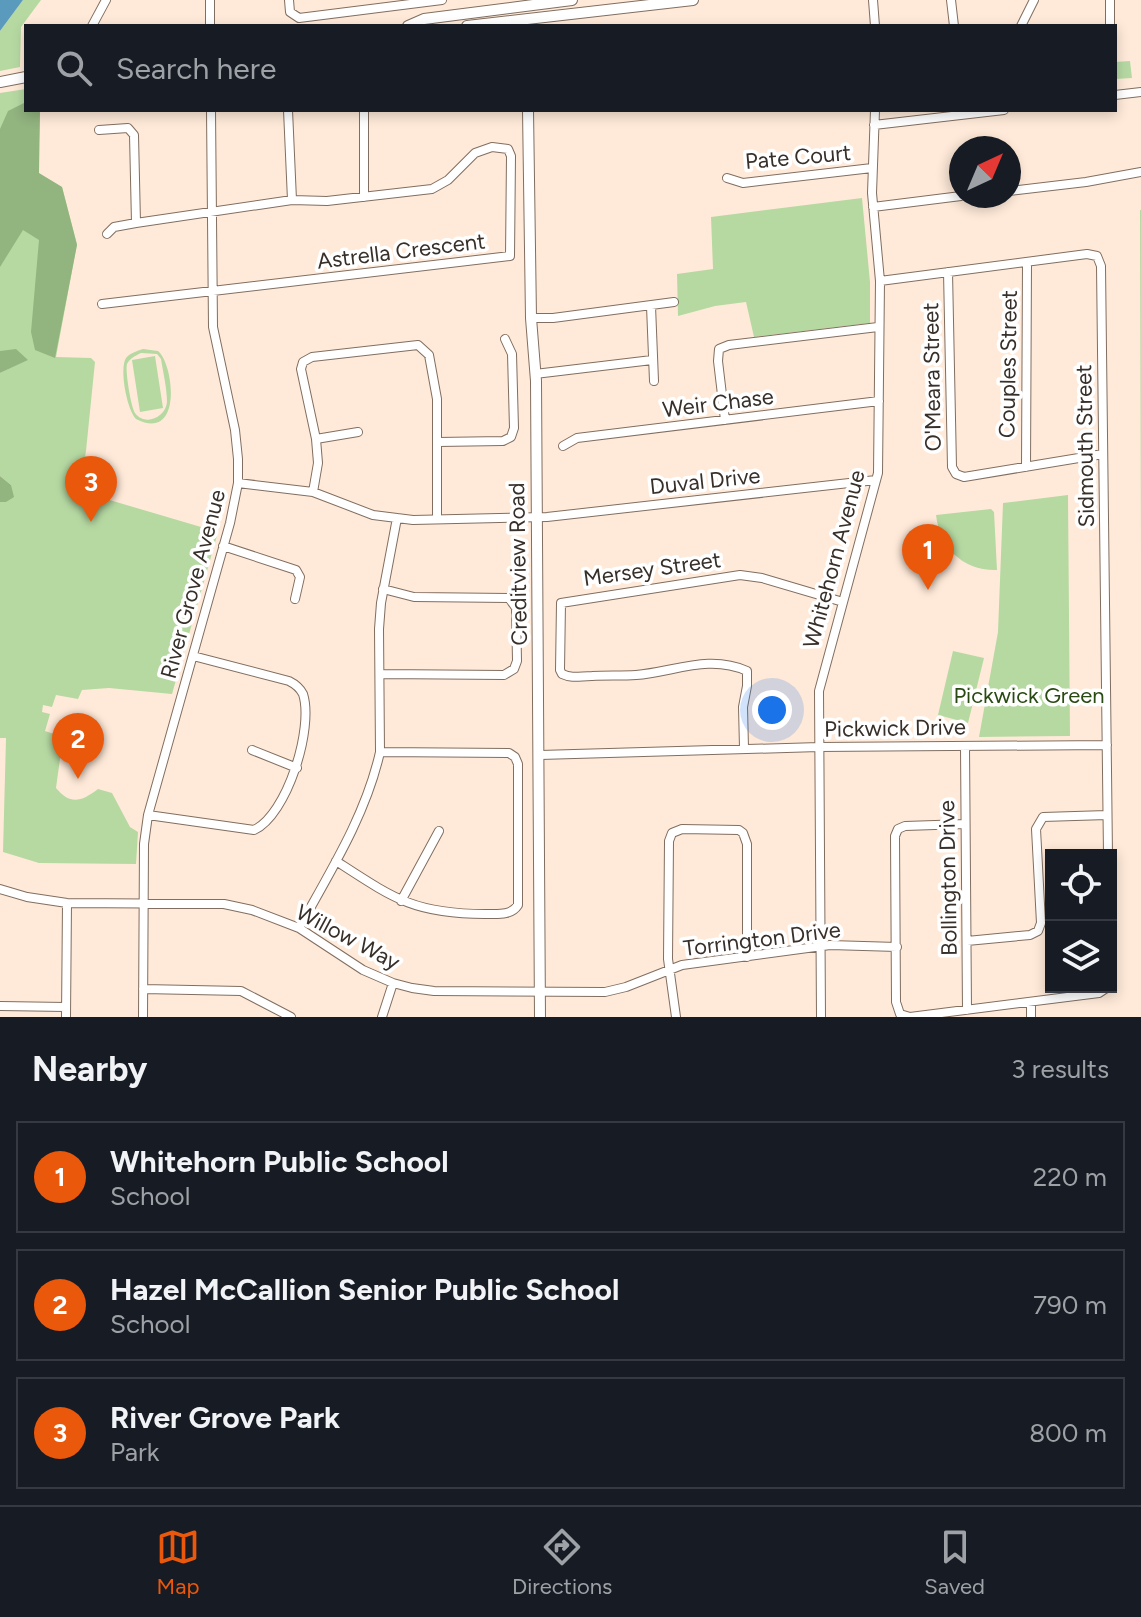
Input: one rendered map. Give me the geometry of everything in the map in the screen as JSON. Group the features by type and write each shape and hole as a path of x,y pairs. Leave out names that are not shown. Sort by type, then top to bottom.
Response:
{"main road":[{"path":"497,9 510,0"},
{"path":"413,24 424,19 529,3 572,0"},
{"path":"497,24 693,0"},
{"path":"527,22 529,3"},
{"path":"550,24 563,16"},
{"path":"0,82 24,77"},
{"name":"Creditview Road","path":"528,112 537,518 540,1017"}],"street":[{"path":"93,24 106,0"},
{"path":"210,0 210,24"},
{"path":"289,0 290,12 299,18 382,3 442,0"},
{"path":"873,0 875,24"},
{"path":"951,0 954,24"},
{"path":"1022,24 1034,0"},
{"path":"1110,0 1110,24"},
{"path":"1117,95 1141,92"},
{"name":"River Grove Avenue","path":"143,1017 145,834 148,815 238,483 235,430 214,335 211,112"},
{"path":"288,112 292,200"},
{"path":"364,112 364,197"},
{"name":"Whitehorn Avenue","path":"821,1017 819,691 876,480 880,281 873,207 875,112"},
{"path":"874,125 953,113"},
{"path":"99,130 122,127 128,128 134,135 136,223"},
{"name":"Astrella Crescent","path":"107,234 114,227 292,200 327,201 442,186 475,153 492,147 504,147 511,156 510,256 213,292"},
{"name":"Pate Court","path":"727,178 743,183 872,168"},
{"path":"1021,190 1141,172"},
{"path":"873,207 949,198"},
{"name":"Sidmouth Street","path":"880,281 1087,254 1097,256 1101,266 1108,849"},
{"name":"Couples Street","path":"1026,467 1027,262"},
{"name":"O'Meara Street","path":"948,272 952,467 956,474 964,477 1103,454"},
{"path":"102,304 213,292"},
{"path":"531,318 553,318 674,302"},
{"path":"651,306 654,381"},
{"path":"725,420 719,349 878,327"},
{"path":"438,442 503,441 511,437 514,428 512,354 505,339"},
{"path":"313,492 318,463 316,439 301,369 307,358 413,345 422,347 429,355 437,399 437,519"},
{"path":"535,374 652,360"},
{"name":"Weir Chase","path":"563,446 577,438 879,401"},
{"path":"316,439 358,432"},
{"name":"Duval Drive","path":"238,483 313,492 373,515 437,519 537,518 876,480"},
{"path":"299,928 369,795 380,752 379,629 383,589 397,518"},
{"path":"223,546 296,570 300,577 295,599"},
{"name":"Mersey Street","path":"744,748 743,707 747,671 717,663 693,664 637,675 572,678 560,670 561,603 740,575 762,578 843,602"},
{"path":"381,674 504,675 514,669 517,661 516,608 509,598 414,597 383,589"},
{"path":"148,815 254,830 270,818 297,768 304,729 303,696 298,686 193,656"},
{"name":"Pickwick Drive","path":"540,755 744,748 1107,745"},
{"name":"Bollington Drive","path":"965,746 967,1010"},
{"path":"252,750 297,768"},
{"path":"336,861 401,901 422,909 448,913 507,913 516,909 519,898 518,764 515,757 509,753 380,752"},
{"path":"967,941 1030,935 1038,931 1041,923 1036,829 1043,817 1107,815"},
{"path":"965,824 905,826 898,829 895,836 896,1002 900,1014 910,1017 1099,993"},
{"path":"676,1017 669,970 669,841 672,833 682,829 739,830 743,833 747,844 747,957"},
{"path":"401,901 439,831"},
{"name":"Willow Way","path":"0,889 67,903 224,904 252,910 299,928 363,970 393,983 434,991 540,991"},
{"path":"66,1017 67,903"},
{"name":"Torrington Drive","path":"540,991 605,992 682,965 822,946 897,947"},
{"path":"382,1017 393,983"},
{"path":"143,989 241,991 291,1017"},
{"path":"1031,1002 1031,1017"},
{"path":"0,1006 66,1007"}],"green space":[{"path":"23,0 41,0 21,27 20,67 0,71 0,31"},
{"path":"1130,61 1132,78 1117,79 1117,62"},
{"path":"24,89 24,112 40,112 38,173 62,187 77,244 56,357 91,358 95,362 79,491 218,532 172,694 109,688 82,690 78,699 56,695 52,707 43,705 42,712 50,714 45,731 63,737 56,788 66,797 76,800 98,789 112,793 130,827 138,832 136,864 39,863 3,852 6,738 0,738 0,502 6,502 11,485 0,476 0,373 27,360 0,351 0,93"},
{"path":"24,103 24,112 40,112 39,173 62,187 77,245 55,358 35,350 31,332 39,240 23,230 0,267 0,129 8,111"},
{"path":"862,198 870,282 870,323 754,337 746,302 678,316 677,274 713,269 711,217"},
{"path":"1140,210 1141,210 1141,554"},
{"path":"16,349 28,360 0,373 0,351"},
{"path":"143,349 158,351 164,359 170,385 168,411 162,420 151,424 136,419 133,414 123,371 126,358","holes":["141,353 157,354 161,359 167,402 163,412 149,420 139,417 133,409 127,364"]},
{"path":"155,356 163,408 140,412 132,360"},
{"path":"0,476 11,485 14,497 6,502 0,502"},
{"name":"Pickwick Green","path":"1068,495 1070,736 979,737 998,632 1003,503"},
{"path":"991,509 994,512 997,570 974,566 955,555 942,538 936,515"},
{"path":"953,651 984,658 968,723 938,715"}],"water":[{"path":"0,0 23,0 0,31"}],"place":[{"name":"River Grove Park","path":"91,522"},
{"name":"Whitehorn Public School","path":"928,590"},
{"name":"Hazel McCallion Senior Public School","path":"78,779"}]}
